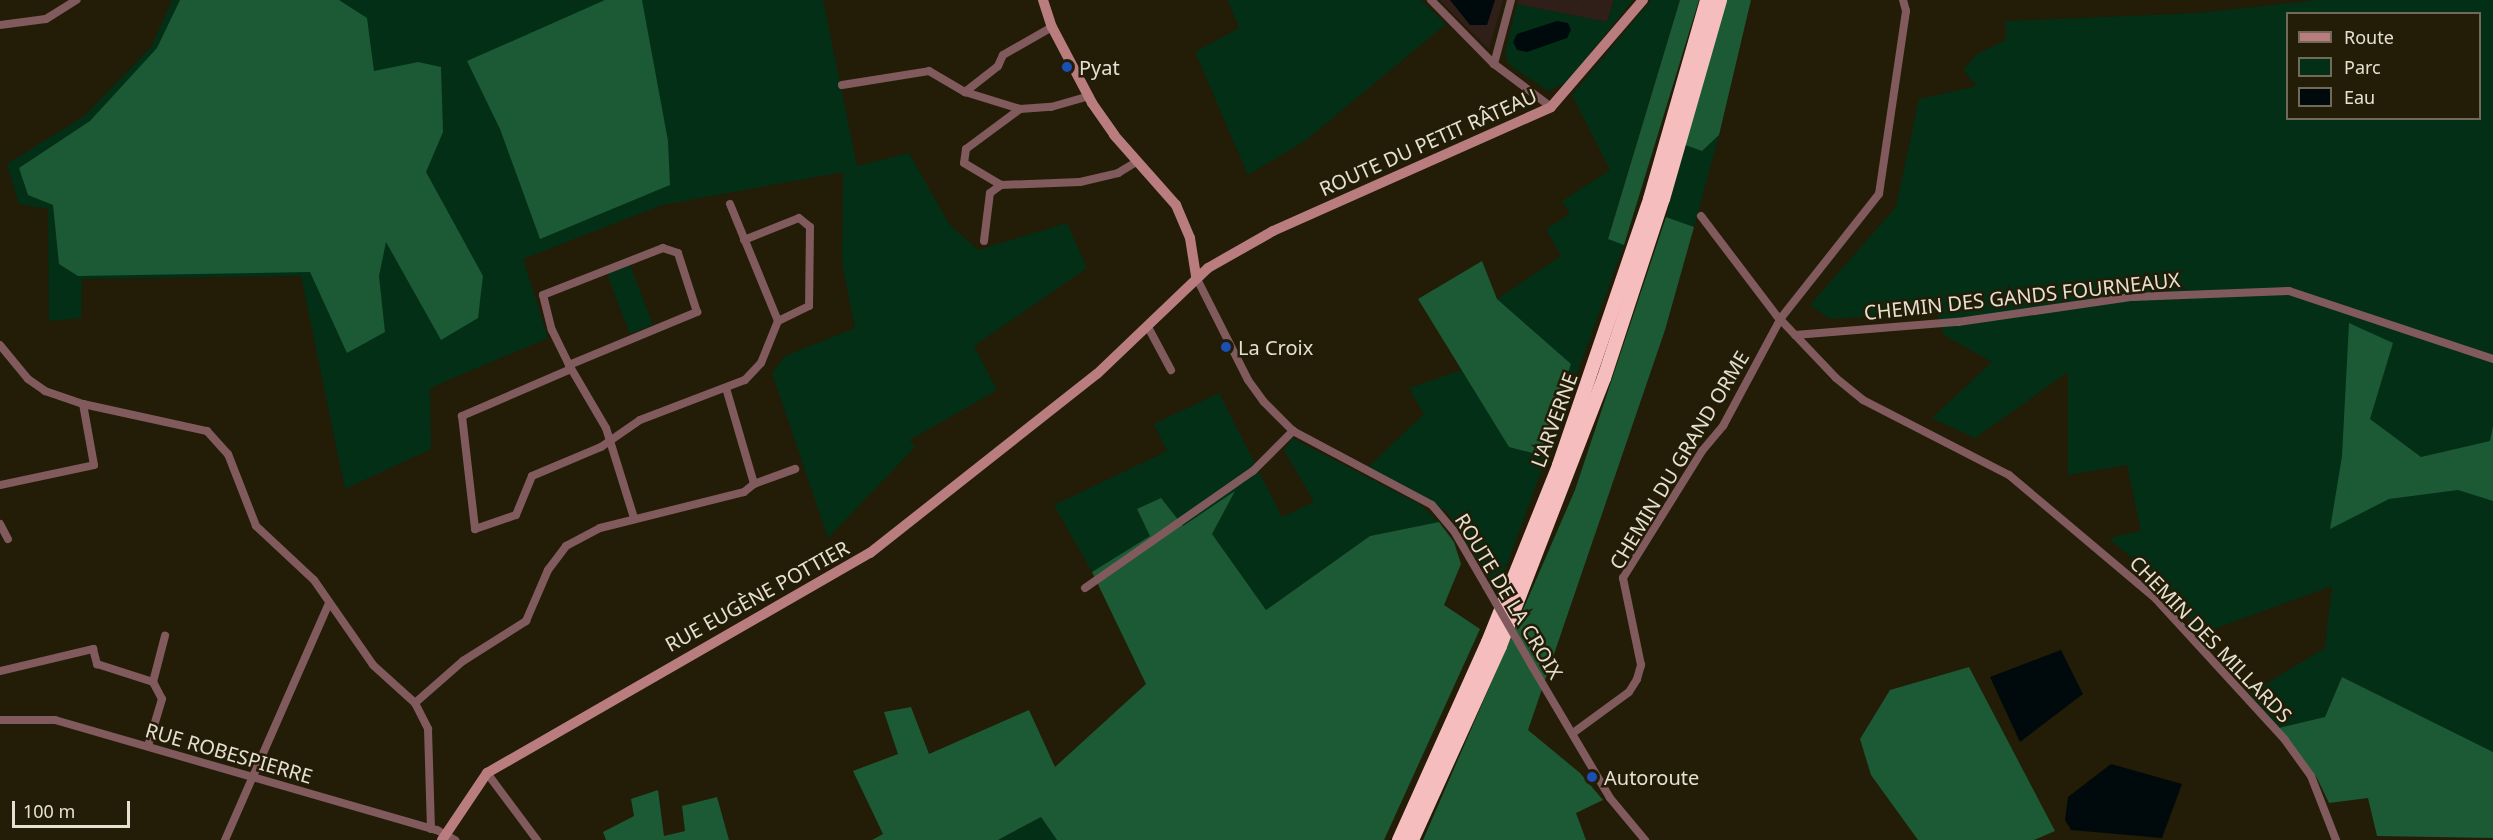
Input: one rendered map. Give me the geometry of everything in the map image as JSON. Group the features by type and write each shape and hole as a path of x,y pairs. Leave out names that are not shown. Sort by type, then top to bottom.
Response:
{"highway":[{"name":"L'ARVERNE","path":"1399,840 1463,701 1559,465 1647,210 1707,0"},
{"name":"L'ARVERNE","path":"1412,840 1500,646 1604,378 1666,189 1720,0"}],"street":[{"path":"0,25 46,19 77,0"},
{"path":"1042,0 1052,27 1089,96 1136,162 1185,221 1196,277"},
{"path":"1431,0 1494,64 1551,107"},
{"path":"1494,64 1511,0"},
{"name":"ROUTE DU PETIT RÂTEAU","path":"1196,277 1273,231 1551,107 1643,0"},
{"name":"CHEMIN DU GRAND ORME","path":"1573,733 1629,692 1641,665 1623,578 1702,451 1723,426 1781,318 1879,194 1906,11 1903,0"},
{"path":"965,92 998,66 1003,55 1052,27"},
{"path":"842,85 929,71 965,92 1020,109"},
{"path":"1089,96 1020,109 966,149 964,163 1001,185 1080,182 1118,173 1136,162"},
{"path":"984,241 990,193 1001,185"},
{"path":"730,204 778,321"},
{"name":"CHEMIN DES MILLARDS","path":"1701,216 1795,335 1863,400 2009,476 2129,573 2285,740 2311,776 2336,840"},
{"path":"634,518 610,441 570,367 543,295 663,248 678,252 697,303 697,312 570,367 462,416 473,527 482,530 516,515 532,476 610,441 640,420 745,380 762,363 778,321 808,306 810,226 799,218 744,240"},
{"name":"RUE EUGÈNE POTTIER","path":"448,838 487,773 644,679 842,572 1096,374 1148,327 1196,277"},
{"name":"ROUTE DE LA CROIX","path":"1196,277 1248,380 1293,431 1432,505 1454,531 1610,798 1645,840"},
{"name":"CHEMIN DES GANDS FOURNEAUX","path":"1795,335 1958,322 2132,297 2289,291 2432,343 2493,359"},
{"path":"1148,327 1171,370"},
{"path":"0,345 28,379 83,404 207,431 228,454 256,526 314,580 373,665 415,703 429,729 431,829"},
{"path":"726,388 754,484"},
{"path":"0,485 94,465 83,404"},
{"path":"1085,588 1253,471 1293,431"},
{"path":"415,703 463,661 526,621 548,570 566,546 593,531 634,518 744,492 754,484 795,469"},
{"path":"0,524 8,539"},
{"path":"225,840 329,603"},
{"path":"148,746 162,699 153,682 165,636"},
{"path":"0,671 93,649 97,664 153,682"},
{"name":"RUE ROBESPIERRE","path":"0,720 55,720 431,829 448,838"},
{"path":"487,773 537,840"}],"shaded area":[{"path":"1440,0 1503,0 1489,49 1453,14"},
{"path":"1518,0 1614,0 1607,22 1517,4"}],"green space":[{"path":"172,0 823,0 857,166 909,153 949,224 978,250 1067,223 1087,268 974,346 997,390 910,440 915,447 828,538 772,373 785,356 855,328 842,264 843,172 662,205 523,259 548,338 430,388 431,449 345,489 301,276 82,279 81,318 49,321 48,209 19,204 7,164 84,116 151,47"},
{"path":"180,0 339,0 367,18 374,71 418,62 441,67 443,132 426,172 483,276 478,318 441,340 386,242 379,276 385,332 347,353 310,272 78,276 59,264 53,205 28,195 19,168 90,121 157,48"},
{"path":"605,0 642,0 668,141 670,185 540,239 500,129 467,61"},
{"path":"1228,0 1421,0 1446,24 1306,140 1248,175 1195,52 1239,28"},
{"path":"1614,0 1633,0 1566,83 1548,91 1508,64 1505,53 1517,4 1607,22"},
{"path":"1651,0 1680,0 1608,238 1624,245 1497,592 1447,512 1368,467 1424,414 1409,388 1465,369 1509,447 1540,455 1569,363 1497,299 1561,256 1546,229 1570,214 1562,201 1610,170 1572,95"},
{"path":"1680,0 1699,0 1624,245 1608,239"},
{"path":"1725,0 1751,0 1719,135 1702,151 1685,145"},
{"path":"2317,0 2493,0 2493,752 2342,677 2325,717 2279,728 2249,694 2325,648 2332,586 2200,634 2174,595 2109,538 2141,531 2127,465 2068,475 2068,372 1975,438 1932,418 1992,362 1944,335 1937,313 1830,319 1810,305 1896,207 1919,99 1977,86 1963,70 1977,54 2006,40 2006,21 2199,13"},
{"path":"1719,135 1694,227 1666,217 1685,145 1702,151"},
{"path":"1666,217 1694,227 1665,330 1528,730 1580,773 1603,800 1576,813 1586,840 1423,840 1575,490"},
{"path":"1482,261 1497,299 1571,364 1540,455 1509,447 1418,299"},
{"path":"630,265 653,325 630,334 607,274"},
{"path":"2349,323 2393,343 2370,419 2421,457 2490,441 2493,426 2493,501 2458,490 2389,499 2330,529 2342,456"},
{"path":"1219,393 1282,517 1314,502 1284,450 1292,438 1419,504 1439,522 1370,536 1266,610 1212,534 1234,492 1183,527 1137,509 1151,536 1092,572 1054,505 1167,451 1154,424"},
{"path":"1235,491 1212,534 1266,610 1370,536 1439,522 1454,542 1461,564 1444,605 1480,629 1384,840 1057,840 1041,817 998,840 872,840 883,834 853,771 898,754 884,712 911,707 929,754 1029,710 1055,767 1146,684 1092,572 1150,536 1137,509 1161,498 1183,526"},
{"path":"1969,667 2055,831 2034,840 1918,840 1871,775 1860,739 1890,690"},
{"path":"2342,677 2493,752 2493,838 2377,836 2368,798 2329,803 2317,778 2279,728 2325,717"},
{"path":"658,790 664,836 685,831 682,806 717,797 729,840 606,840 603,832 634,816 631,799"},
{"path":"1041,817 1057,840 998,840"}],"water":[{"path":"1450,0 1495,0 1487,25 1470,25"},
{"path":"1557,21 1568,23 1571,30 1567,38 1527,52 1517,50 1513,42 1517,34"},
{"path":"2061,650 2083,694 2020,742 1990,677"},
{"path":"2111,764 2182,784 2162,838 2071,830 2065,820 2068,797"}],"place":[{"name":"Pyat","path":"1067,67"},
{"name":"La Croix","path":"1226,347"},
{"name":"Autoroute","path":"1592,777"}]}
